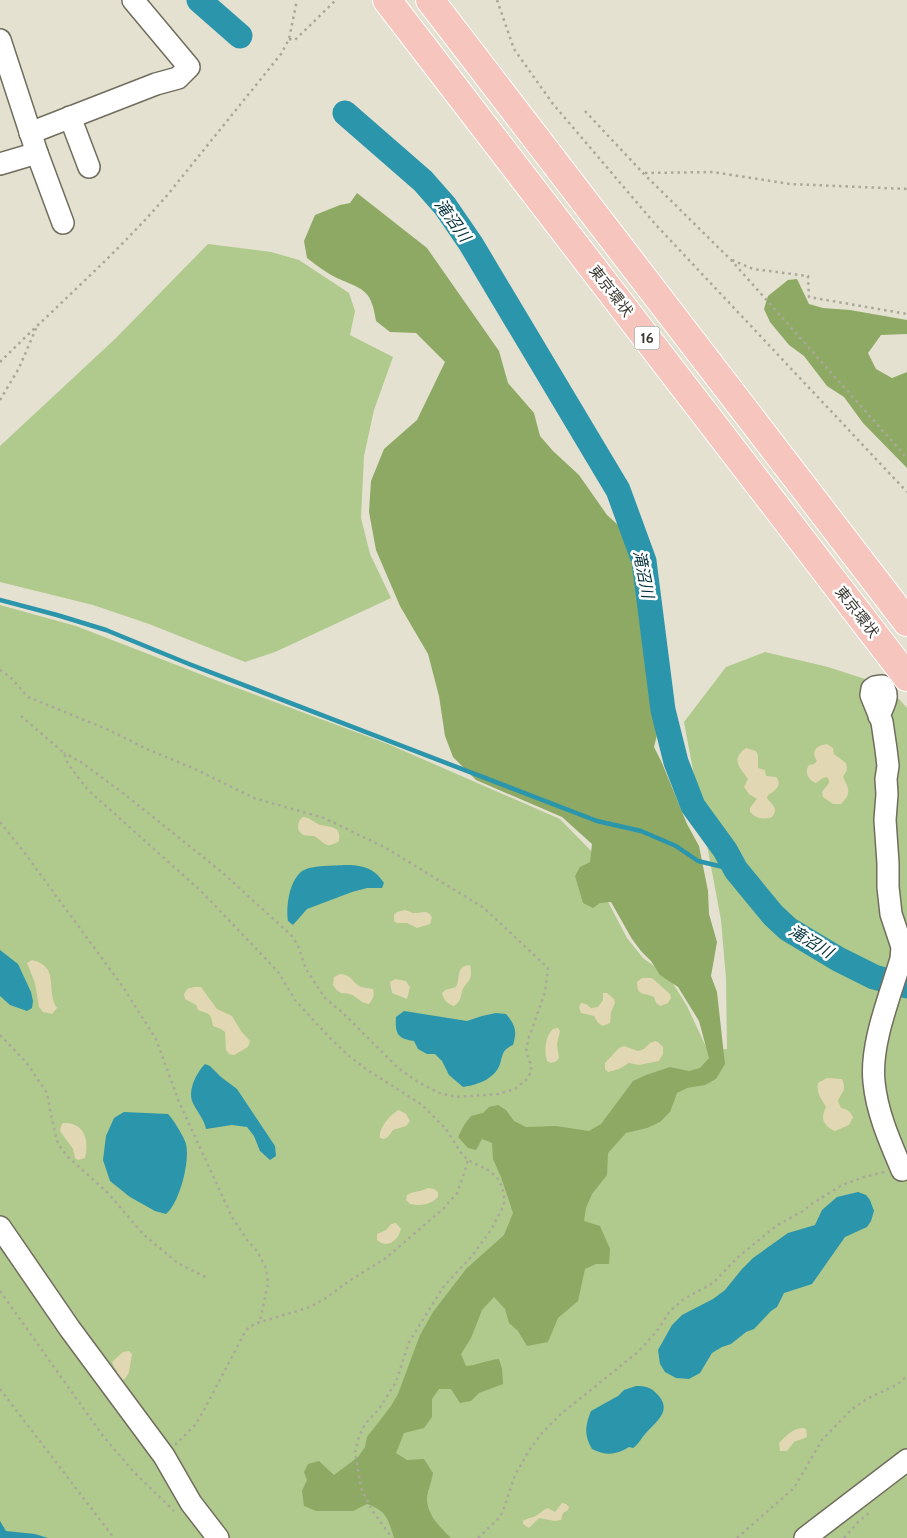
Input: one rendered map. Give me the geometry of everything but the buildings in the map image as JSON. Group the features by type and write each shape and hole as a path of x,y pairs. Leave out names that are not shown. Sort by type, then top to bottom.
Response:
{"highway":[{"name":"東京環状","path":"387,0 907,677"},
{"name":"16","path":"430,0 907,622"},
{"path":"446,0 508,82 559,169"}],"street":[{"path":"0,164 70,117 156,84 178,78 189,66 133,0"},
{"path":"0,40 33,143 63,223"},
{"path":"70,117 89,167"},
{"path":"879,716 883,729 888,766 885,820 888,887 892,914 902,947 901,959 876,1048 874,1081 881,1119 902,1170"},
{"path":"0,1227 70,1329 164,1456 191,1503 218,1538"},
{"path":"804,1538 907,1460"}],"path":[{"path":"0,362 150,216 281,54 289,39 297,0"},
{"path":"289,39 295,40 336,0"},
{"path":"497,0 514,49 553,104 656,225 907,492"},
{"path":"586,111 643,173 731,260 907,458"},
{"path":"643,173 713,172 790,184 907,189"},
{"path":"731,260 754,269 808,276 809,297 907,314"},
{"path":"0,400 19,368 39,323"},
{"path":"0,670 10,677 28,697 109,730 147,750 254,798 314,815 341,826 386,848 484,908 548,968 545,992 528,1040 526,1052 532,1072 528,1079 515,1089 498,1094 457,1097 438,1093 398,1068 344,1014 325,998 306,970 298,946 292,936 223,873 81,762 64,753 21,716"},
{"path":"64,753 68,764 88,790 201,891 279,974 295,1000 328,1036 366,1069 421,1104 446,1129 461,1153 468,1160 490,1172 498,1179 504,1195 502,1211 484,1241 444,1286 409,1342 396,1382 379,1410 366,1424 359,1437 355,1452 360,1488 372,1510 392,1538"},
{"path":"0,822 123,987 156,1038 179,1102 232,1217 247,1240 257,1251 266,1268 268,1282 260,1322"},
{"path":"0,1035 26,1062 47,1093 58,1144 68,1157 107,1192 144,1235 179,1264 208,1278"},
{"path":"164,1456 195,1425 226,1371 246,1330 254,1324 310,1307 386,1258 444,1208 457,1192 464,1177 468,1160"},
{"path":"478,1538 500,1517 515,1475 542,1433 562,1413 638,1352 670,1311 684,1299 713,1283 737,1258 776,1226 803,1212 830,1192 864,1177 902,1170"},
{"path":"0,1291 103,1436 134,1472 175,1512"},
{"path":"737,1538 794,1488 822,1440 852,1409 867,1399 898,1384 907,1376"},
{"path":"0,1389 114,1538"},
{"path":"844,1538 859,1521 872,1511"}],"green space":[{"path":"357,193 427,248 499,351 508,383 534,413 540,436 579,475 607,515 627,533 648,647 658,731 654,747 687,824 699,846 708,891 709,914 717,942 711,976 717,992 725,1064 716,1079 705,1085 687,1088 677,1093 670,1112 660,1122 647,1128 626,1133 608,1153 607,1175 592,1194 586,1208 584,1221 600,1226 610,1249 609,1264 596,1264 585,1269 578,1301 558,1318 548,1342 527,1346 518,1331 509,1323 505,1309 494,1297 482,1310 471,1338 461,1354 466,1366 499,1359 503,1384 479,1393 471,1401 460,1403 451,1389 439,1389 432,1399 432,1417 424,1428 404,1433 396,1453 407,1460 424,1459 433,1473 427,1497 431,1515 451,1538 394,1538 386,1516 374,1507 367,1504 353,1511 316,1511 304,1506 302,1491 307,1480 304,1472 308,1464 319,1461 334,1475 358,1457 365,1447 367,1437 398,1394 420,1335 433,1312 466,1269 504,1235 513,1213 493,1159 492,1143 482,1139 476,1150 468,1148 458,1137 464,1125 471,1116 483,1113 489,1107 498,1105 506,1110 514,1121 526,1127 556,1126 589,1131 601,1124 633,1081 670,1067 689,1071 700,1068 709,1058 699,1021 678,987 660,975 651,961 641,951 611,902 600,903 593,908 583,903 575,876 580,867 590,862 592,844 562,817 476,780 453,757 445,736 439,696 428,654 400,606 376,550 369,512 371,481 384,449 417,420 445,362 416,333 390,332 376,321 368,295 358,287 330,274 307,258 304,241 315,215 350,203"},
{"path":"208,244 271,252 299,260 349,293 355,311 350,335 393,357 374,410 364,456 361,518 370,554 391,598 275,652 245,662 149,624 93,605 0,582 0,446 116,338"},
{"path":"797,279 809,304 823,308 850,310 907,320 907,334 881,335 868,353 876,369 892,378 907,372 907,468 863,423 844,397 827,386 804,356 789,345 770,322 764,309 768,296 788,280"},
{"path":"0,605 76,626 388,744 560,819 597,857 605,896 627,938 643,958 669,977 687,1006 708,1051 727,1049 726,979 721,920 684,722 726,667 765,652 828,667 887,686 907,708 907,1538 0,1538"}],"sand":[{"path":"827,744 833,748 834,754 846,763 847,770 843,777 848,788 848,794 841,804 833,804 823,797 822,792 829,783 827,777 816,783 811,780 807,773 809,765 817,761 814,751 820,746"},
{"path":"746,748 756,751 758,755 758,768 765,770 766,776 776,777 778,780 777,788 767,798 775,809 772,817 760,818 750,812 750,808 757,799 749,794 744,787 748,779 737,760 741,752"},
{"path":"303,817 336,829 339,841 332,845 327,845 315,837 302,834 298,826 299,821"},
{"path":"405,910 413,913 423,912 430,914 432,917 430,924 417,928 407,923 397,923 394,921 394,915 397,912"},
{"path":"32,960 41,963 49,974 52,994 57,1008 52,1014 43,1012 39,1007 35,983 27,963"},
{"path":"470,965 470,979 463,988 459,1001 454,1006 446,1001 442,993 445,990 456,987 460,970"},
{"path":"340,974 350,977 361,987 373,989 373,997 369,1004 351,994 341,993 336,989 333,985 334,977"},
{"path":"642,978 652,978 670,994 671,998 668,1003 660,1006 656,1003 654,997 640,992 637,982"},
{"path":"395,979 406,981 410,987 407,999 392,993 390,982"},
{"path":"201,987 217,1009 232,1016 250,1041 248,1047 234,1055 229,1054 226,1050 225,1032 213,1026 208,1014 198,1010 196,1005 185,999 184,994 187,989"},
{"path":"603,993 607,993 614,999 615,1003 611,1012 610,1023 603,1026 598,1023 594,1016 581,1013 579,1007 581,1003 591,1008 598,1007 603,1000"},
{"path":"558,1028 560,1031 557,1044 559,1058 551,1063 547,1061 546,1044 550,1032"},
{"path":"655,1041 663,1047 663,1054 659,1061 639,1065 629,1063 619,1069 608,1072 605,1069 605,1063 619,1048 624,1046 638,1051"},
{"path":"827,1078 842,1079 844,1089 838,1101 841,1108 851,1113 853,1117 849,1125 835,1131 825,1124 823,1115 826,1107 818,1090 818,1083"},
{"path":"399,1110 406,1114 410,1121 406,1126 393,1130 388,1137 380,1138 381,1130 386,1122 392,1114"},
{"path":"63,1123 70,1123 81,1129 84,1133 87,1145 85,1158 78,1160 75,1158 73,1149 60,1131"},
{"path":"428,1188 438,1192 438,1197 432,1202 418,1205 410,1204 406,1200 407,1195"},
{"path":"396,1223 401,1229 395,1240 385,1244 377,1240 377,1234 386,1230 391,1224"},
{"path":"129,1351 132,1354 129,1372 125,1379 122,1380 117,1376 117,1371 112,1362 123,1352"},
{"path":"802,1428 806,1429 807,1437 794,1442 787,1451 780,1451 779,1443 792,1431"},
{"path":"562,1503 569,1507 563,1513 561,1520 555,1521 539,1518 529,1528 523,1524 523,1521 536,1516 548,1508 555,1512"}],"water":[{"path":"361,866 376,873 384,883 382,888 367,888 352,892 307,909 293,925 288,921 289,895 297,876 301,872 315,867"},
{"path":"0,950 18,964 31,992 32,1008 27,1011 10,1005 0,996"},
{"path":"404,1011 467,1021 496,1013 506,1014 515,1029 513,1045 505,1051 494,1074 480,1083 463,1087 449,1075 442,1061 435,1054 427,1054 418,1049 414,1041 404,1039 398,1034 396,1017"},
{"path":"205,1064 210,1066 237,1089 275,1146 276,1156 270,1160 260,1151 254,1136 247,1127 232,1125 206,1129 191,1096 194,1081"},
{"path":"124,1112 168,1114 185,1141 187,1160 183,1181 176,1200 166,1214 155,1211 130,1197 110,1181 103,1160 106,1136 114,1118"},
{"path":"858,1192 866,1195 870,1200 874,1211 871,1221 867,1227 845,1237 812,1284 784,1293 777,1307 754,1329 746,1332 731,1344 712,1353 700,1373 689,1379 676,1378 665,1372 660,1364 658,1350 672,1325 682,1315 713,1299 725,1290 753,1258 788,1233 815,1225 822,1210 837,1197"},
{"path":"636,1386 650,1388 662,1400 664,1405 659,1420 633,1448 629,1447 611,1454 592,1449 586,1430 591,1411 618,1396 624,1390"},
{"path":"0,1521 6,1531 35,1534 48,1538 0,1538"}],"waterway":[{"name":"滝沼川","path":"199,0 240,36"},
{"name":"滝沼川","path":"345,113 423,181 445,206 471,244 618,490 644,561 663,710 676,762 693,806 725,850 736,870 773,915 788,929 838,959 874,977 907,986"},
{"path":"0,600 106,630 189,664 597,821 641,831 676,846 698,861 736,870"}]}
